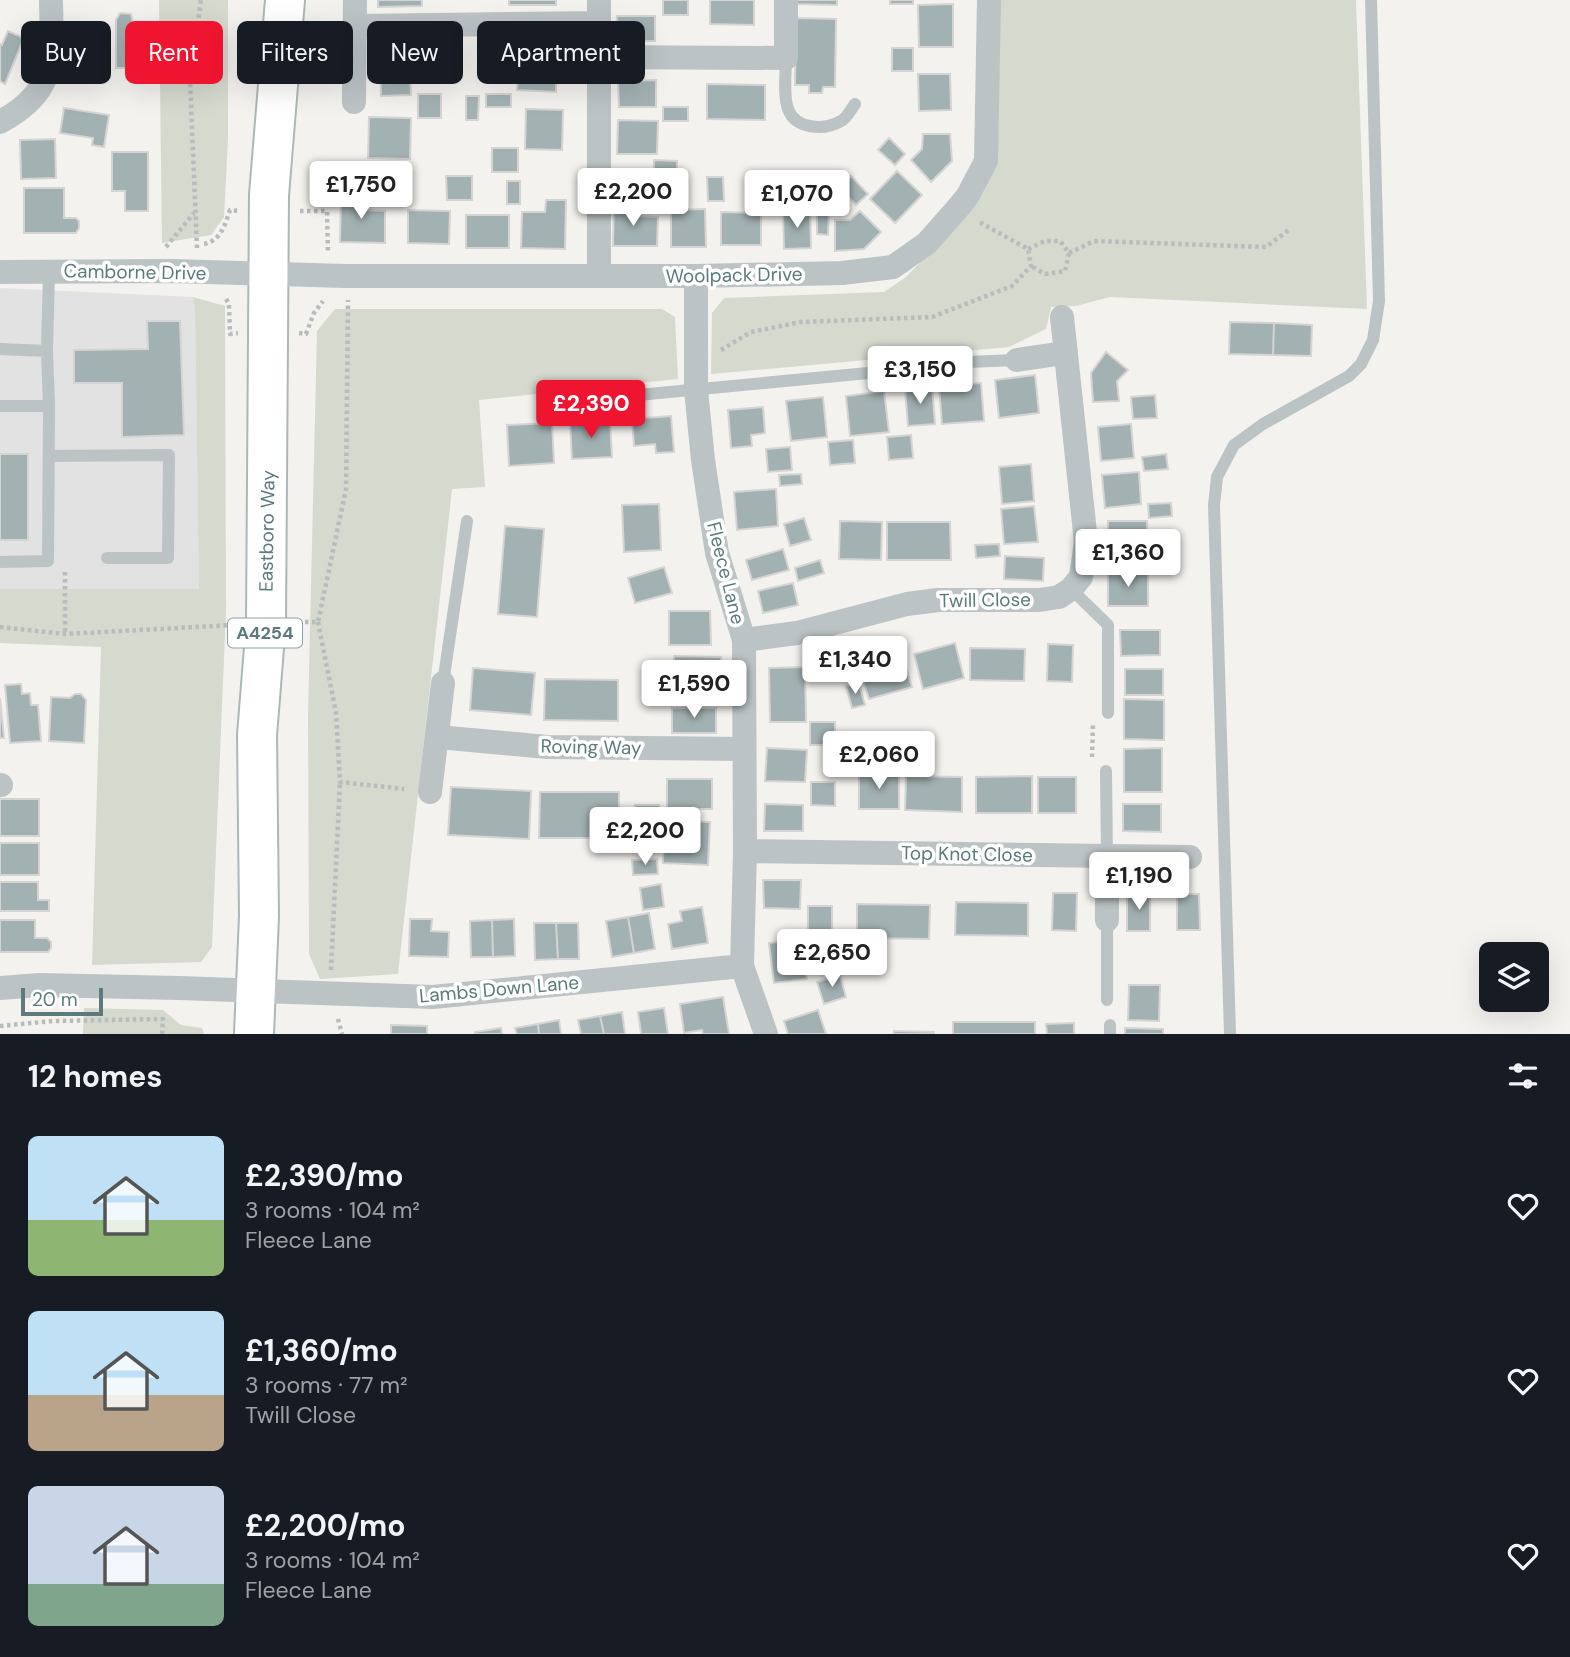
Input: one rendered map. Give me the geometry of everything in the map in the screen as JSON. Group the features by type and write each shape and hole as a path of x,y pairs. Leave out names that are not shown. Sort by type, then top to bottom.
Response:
{"main road":[{"name":"A4254","path":"257,0 271,153"},
{"name":"A4254","path":"271,153 285,0"},
{"name":"Eastboro Way","path":"254,1034 259,916 257,735 266,623 271,153"}],"street":[{"path":"0,122 36,98 47,77 52,53 51,0"},
{"path":"354,102 355,0"},
{"path":"645,57 786,58 786,0"},
{"name":"Woolpack Drive","path":"269,274 696,276 842,273 894,267 927,243 957,209 967,197 986,161 989,0"},
{"path":"355,26 599,12"},
{"path":"599,84 599,275"},
{"name":"Camborne Drive","path":"0,272 269,274"},
{"name":"Fleece Lane","path":"696,276 696,390 703,460 717,553 744,640 745,851 742,966 766,1034"},
{"path":"1062,317 1086,542 1081,578 1071,589"},
{"path":"1017,360 1064,353"},
{"name":"Twill Close","path":"744,640 797,633 907,604 938,600 1039,600 1059,597 1071,589"},
{"path":"430,792 443,683"},
{"name":"Roving Way","path":"438,737 547,747 744,749"},
{"name":"Top Knot Close","path":"745,851 1190,857"},
{"path":"1107,856 1107,920"},
{"name":"Lambs Down Lane","path":"255,991 433,997 742,966"},
{"path":"0,988 40,985 255,991"}],"lane":[{"path":"1230,1034 1214,505 1217,477 1234,445 1262,424 1349,376 1361,364 1373,340 1379,301 1371,0"},
{"path":"786,58 787,107 794,121 807,126 827,126 843,121 855,104"},
{"path":"0,562 48,561 49,271"},
{"path":"0,349 47,351"},
{"path":"968,362 1017,360"},
{"path":"554,403 910,369"},
{"path":"0,406 49,406"},
{"path":"49,456 169,455 168,558 107,558"},
{"path":"443,683 467,520"},
{"path":"1071,589 1108,625 1108,713"},
{"path":"1107,771 1107,856"},
{"path":"1107,920 1107,1000"}],"path":[{"path":"201,0 190,80 199,291 224,295 229,304 230,334 306,334 314,313 329,297"},
{"path":"957,209 1028,249 1031,265 1045,274 1065,271 1069,253 1060,241 1045,241 1028,249"},
{"path":"146,271 194,213"},
{"path":"1069,253 1094,241 1266,247 1290,229"},
{"path":"696,364 751,332 801,322 932,317 1012,286 1031,265"},
{"path":"65,565 65,634"},
{"path":"318,622 336,713 340,782 329,995 342,1034"},
{"path":"340,782 430,792"},
{"path":"0,1026 53,1021 163,1019 162,1034"}],"shaded area":[{"path":"159,0 228,0 228,138 224,217 211,235 162,243 160,84 223,84 223,21 159,21"},
{"path":"998,0 1356,0 1367,309 1110,297 1076,306 1051,307 1046,329 1009,347 711,374 712,313 724,298 884,292 906,277 977,204 994,158"},
{"path":"0,288 193,297 199,589 0,589"},
{"path":"193,297 225,306 226,610 212,947 201,962 92,965 101,647 0,643 0,589 199,589"},
{"path":"335,309 662,309 675,317 678,379 479,400 485,487 452,489 398,974 320,979 309,954 308,715 317,331"},
{"path":"84,1008 163,1010 181,1025 202,1028 204,1034 83,1034"}],"building":[{"path":"378,0 422,0 422,6 378,7"},
{"path":"509,0 556,0 556,5 509,5"},
{"path":"663,0 688,0 688,15 663,15"},
{"path":"710,0 754,0 754,25 710,24"},
{"path":"796,0 837,0 837,5 796,4"},
{"path":"890,0 913,0 913,4 890,4"},
{"path":"953,4 953,47 919,47 918,5"},
{"path":"120,13 131,14 132,21 125,21 125,68 116,68 116,20"},
{"path":"617,16 655,16 655,41 645,41 645,21 617,21"},
{"path":"796,18 836,19 835,87 823,87 822,93 809,93 809,85 795,85"},
{"path":"8,31 21,37 21,45 5,84 0,81 0,44 2,45"},
{"path":"892,48 913,48 913,71 892,71"},
{"path":"918,74 950,74 951,110 919,111"},
{"path":"645,80 656,80 656,107 619,107 618,84 645,84"},
{"path":"381,84 411,84 411,95 381,96"},
{"path":"517,84 556,84 556,92 517,90"},
{"path":"707,84 765,85 765,120 707,119"},
{"path":"418,94 441,94 441,118 418,118"},
{"path":"486,94 511,94 511,107 486,107"},
{"path":"466,96 479,96 478,120 466,120"},
{"path":"663,107 688,107 688,121 663,121"},
{"path":"64,108 109,115 104,147 92,145 93,138 60,133"},
{"path":"526,109 563,110 562,150 525,149"},
{"path":"369,117 411,118 410,159 368,158"},
{"path":"618,120 658,121 657,154 617,154"},
{"path":"923,134 950,134 952,161 931,182 911,160 922,149"},
{"path":"889,138 905,154 895,165 878,150"},
{"path":"55,139 56,178 21,179 20,140"},
{"path":"492,148 518,148 518,172 492,172"},
{"path":"112,152 148,152 148,211 125,211 125,191 112,191"},
{"path":"654,160 677,161 677,175 654,174"},
{"path":"897,171 922,195 895,223 870,199"},
{"path":"446,176 472,176 472,200 447,200"},
{"path":"851,176 868,194 856,205 839,187"},
{"path":"707,177 723,177 724,201 708,201"},
{"path":"761,177 784,177 784,202 761,202"},
{"path":"385,178 410,178 409,201 385,201"},
{"path":"507,181 520,181 520,204 507,204"},
{"path":"659,183 672,184 672,204 658,203"},
{"path":"24,188 64,188 64,218 76,218 79,221 76,233 24,233"},
{"path":"341,194 365,194 365,210 385,211 385,243 340,242"},
{"path":"546,200 566,200 565,249 521,248 522,212 545,212"},
{"path":"614,203 634,203 634,216 658,217 657,246 613,246"},
{"path":"705,209 706,247 671,247 671,210"},
{"path":"408,210 450,211 449,244 408,243"},
{"path":"810,210 811,248 784,249 783,211"},
{"path":"860,211 881,232 864,249 835,251 835,220 850,220"},
{"path":"721,212 761,213 761,245 721,245"},
{"path":"817,213 829,213 828,235 817,234"},
{"path":"466,215 509,215 509,248 466,248"},
{"path":"147,321 180,321 184,435 122,437 122,383 74,383 74,350 148,349"},
{"path":"1230,322 1274,323 1273,355 1229,354"},
{"path":"1274,323 1312,325 1311,356 1273,355"},
{"path":"1106,352 1128,370 1117,381 1119,401 1093,402 1091,373"},
{"path":"1035,375 1039,413 999,418 995,380"},
{"path":"981,383 984,421 942,424 939,386"},
{"path":"932,386 935,424 908,426 905,388"},
{"path":"884,391 889,432 850,436 846,396"},
{"path":"1155,395 1157,418 1133,419 1131,397"},
{"path":"823,397 827,437 791,441 786,401"},
{"path":"763,407 765,433 751,435 752,446 731,448 728,410"},
{"path":"671,416 674,452 656,453 655,444 634,446 632,419"},
{"path":"610,421 612,457 572,459 570,423"},
{"path":"552,423 554,463 509,466 507,425"},
{"path":"1131,424 1134,458 1101,461 1098,427"},
{"path":"911,435 913,458 889,460 887,437"},
{"path":"853,440 855,463 830,465 828,442"},
{"path":"790,447 792,470 768,472 766,449"},
{"path":"0,454 28,454 28,540 0,540"},
{"path":"1166,454 1168,469 1144,471 1142,457"},
{"path":"1031,464 1034,501 1002,504 999,467"},
{"path":"1139,472 1141,504 1105,508 1102,475"},
{"path":"801,474 802,484 780,486 779,475"},
{"path":"776,489 778,526 737,530 734,492"},
{"path":"1171,503 1172,516 1149,518 1148,504"},
{"path":"659,504 661,550 624,552 622,505"},
{"path":"1034,506 1038,542 1004,544 1001,509"},
{"path":"804,518 811,540 790,546 784,524"},
{"path":"840,521 882,522 881,560 839,559"},
{"path":"1108,521 1147,521 1147,548 1108,549"},
{"path":"887,522 950,522 951,560 887,560"},
{"path":"505,526 544,529 537,617 498,614"},
{"path":"999,544 1000,556 976,558 975,545"},
{"path":"1177,547 1178,569 1154,570 1154,548"},
{"path":"783,549 789,570 752,580 746,560"},
{"path":"1005,556 1044,558 1043,581 1004,579"},
{"path":"820,560 824,573 798,581 795,568"},
{"path":"664,567 672,593 635,603 628,578"},
{"path":"1108,571 1148,571 1148,606 1108,606"},
{"path":"793,583 798,605 763,613 758,591"},
{"path":"669,611 710,611 711,645 669,645"},
{"path":"1120,630 1160,630 1160,655 1121,656"},
{"path":"955,643 964,678 923,689 914,654"},
{"path":"1048,644 1073,645 1072,682 1047,681"},
{"path":"970,648 1025,649 1024,681 970,680"},
{"path":"901,651 912,687 869,699 858,664"},
{"path":"674,656 721,657 720,696 673,695"},
{"path":"805,667 806,722 770,722 769,668"},
{"path":"473,668 535,673 531,715 470,710"},
{"path":"1125,669 1163,669 1163,695 1125,695"},
{"path":"545,679 618,680 618,721 544,720"},
{"path":"21,684 22,694 30,693 31,705 38,705 41,741 10,743 5,685"},
{"path":"859,684 865,705 852,708 846,686"},
{"path":"81,694 86,700 84,743 49,741 51,697 70,698"},
{"path":"0,698 4,738 0,738"},
{"path":"1124,699 1164,700 1164,740 1124,739"},
{"path":"672,708 716,708 716,733 672,733"},
{"path":"810,722 835,722 835,745 810,745"},
{"path":"767,748 807,750 805,782 765,781"},
{"path":"1162,748 1162,792 1124,792 1124,749"},
{"path":"859,773 899,774 899,809 859,809"},
{"path":"906,776 962,777 962,812 905,810"},
{"path":"1032,776 1032,813 976,813 976,777"},
{"path":"1038,777 1076,777 1076,813 1038,813"},
{"path":"667,779 712,779 712,809 667,809"},
{"path":"811,782 835,782 835,806 811,805"},
{"path":"451,787 531,791 529,839 448,835"},
{"path":"540,792 619,792 619,838 539,838"},
{"path":"0,799 39,799 39,836 0,836"},
{"path":"765,804 803,805 803,831 764,831"},
{"path":"1123,804 1161,804 1161,832 1123,831"},
{"path":"635,805 659,805 659,823 635,824"},
{"path":"664,821 710,822 708,865 663,863"},
{"path":"0,843 39,843 39,875 0,875"},
{"path":"657,859 658,874 633,875 632,860"},
{"path":"763,880 801,880 800,909 764,908"},
{"path":"0,882 38,882 38,900 49,900 49,911 0,911"},
{"path":"661,884 664,907 643,910 640,888"},
{"path":"1053,893 1077,893 1076,931 1052,930"},
{"path":"1127,893 1150,893 1150,931 1127,931"},
{"path":"1177,894 1199,894 1200,930 1177,930"},
{"path":"956,902 1028,903 1028,936 955,935"},
{"path":"857,904 930,905 929,939 857,938"},
{"path":"808,906 832,906 832,931 808,931"},
{"path":"702,907 708,943 672,949 668,924 682,921 680,911"},
{"path":"649,913 655,949 634,953 628,917"},
{"path":"628,917 634,953 612,957 606,921"},
{"path":"410,919 432,919 431,931 449,932 448,957 409,956"},
{"path":"514,919 515,956 493,957 492,920"},
{"path":"0,920 35,920 35,938 47,938 51,942 51,948 48,952 0,952"},
{"path":"492,920 493,957 471,957 470,921"},
{"path":"534,923 556,923 558,959 535,960"},
{"path":"556,923 578,923 579,959 558,959"},
{"path":"802,939 807,979 774,983 769,943"},
{"path":"840,975 846,997 824,1004 817,982"},
{"path":"1129,985 1160,985 1159,1021 1128,1020"},
{"path":"723,997 729,1034 703,1034 702,1030 684,1033 680,1004"},
{"path":"664,1008 668,1034 641,1034 638,1012"},
{"path":"818,1010 826,1034 788,1034 784,1021"},
{"path":"622,1012 625,1034 604,1034 600,1016"},
{"path":"600,1016 604,1034 581,1034 578,1020"},
{"path":"559,1020 561,1034 539,1034 538,1024"},
{"path":"953,1022 1035,1022 1035,1034 953,1034"},
{"path":"1074,1023 1074,1034 1047,1034 1046,1024"},
{"path":"538,1024 539,1034 517,1034 515,1028"},
{"path":"391,1025 427,1026 427,1034 391,1034"},
{"path":"501,1028 502,1034 475,1034 475,1032"},
{"path":"1125,1028 1163,1029 1163,1034 1125,1034"},
{"path":"894,1031 934,1032 934,1034 894,1034"}]}
